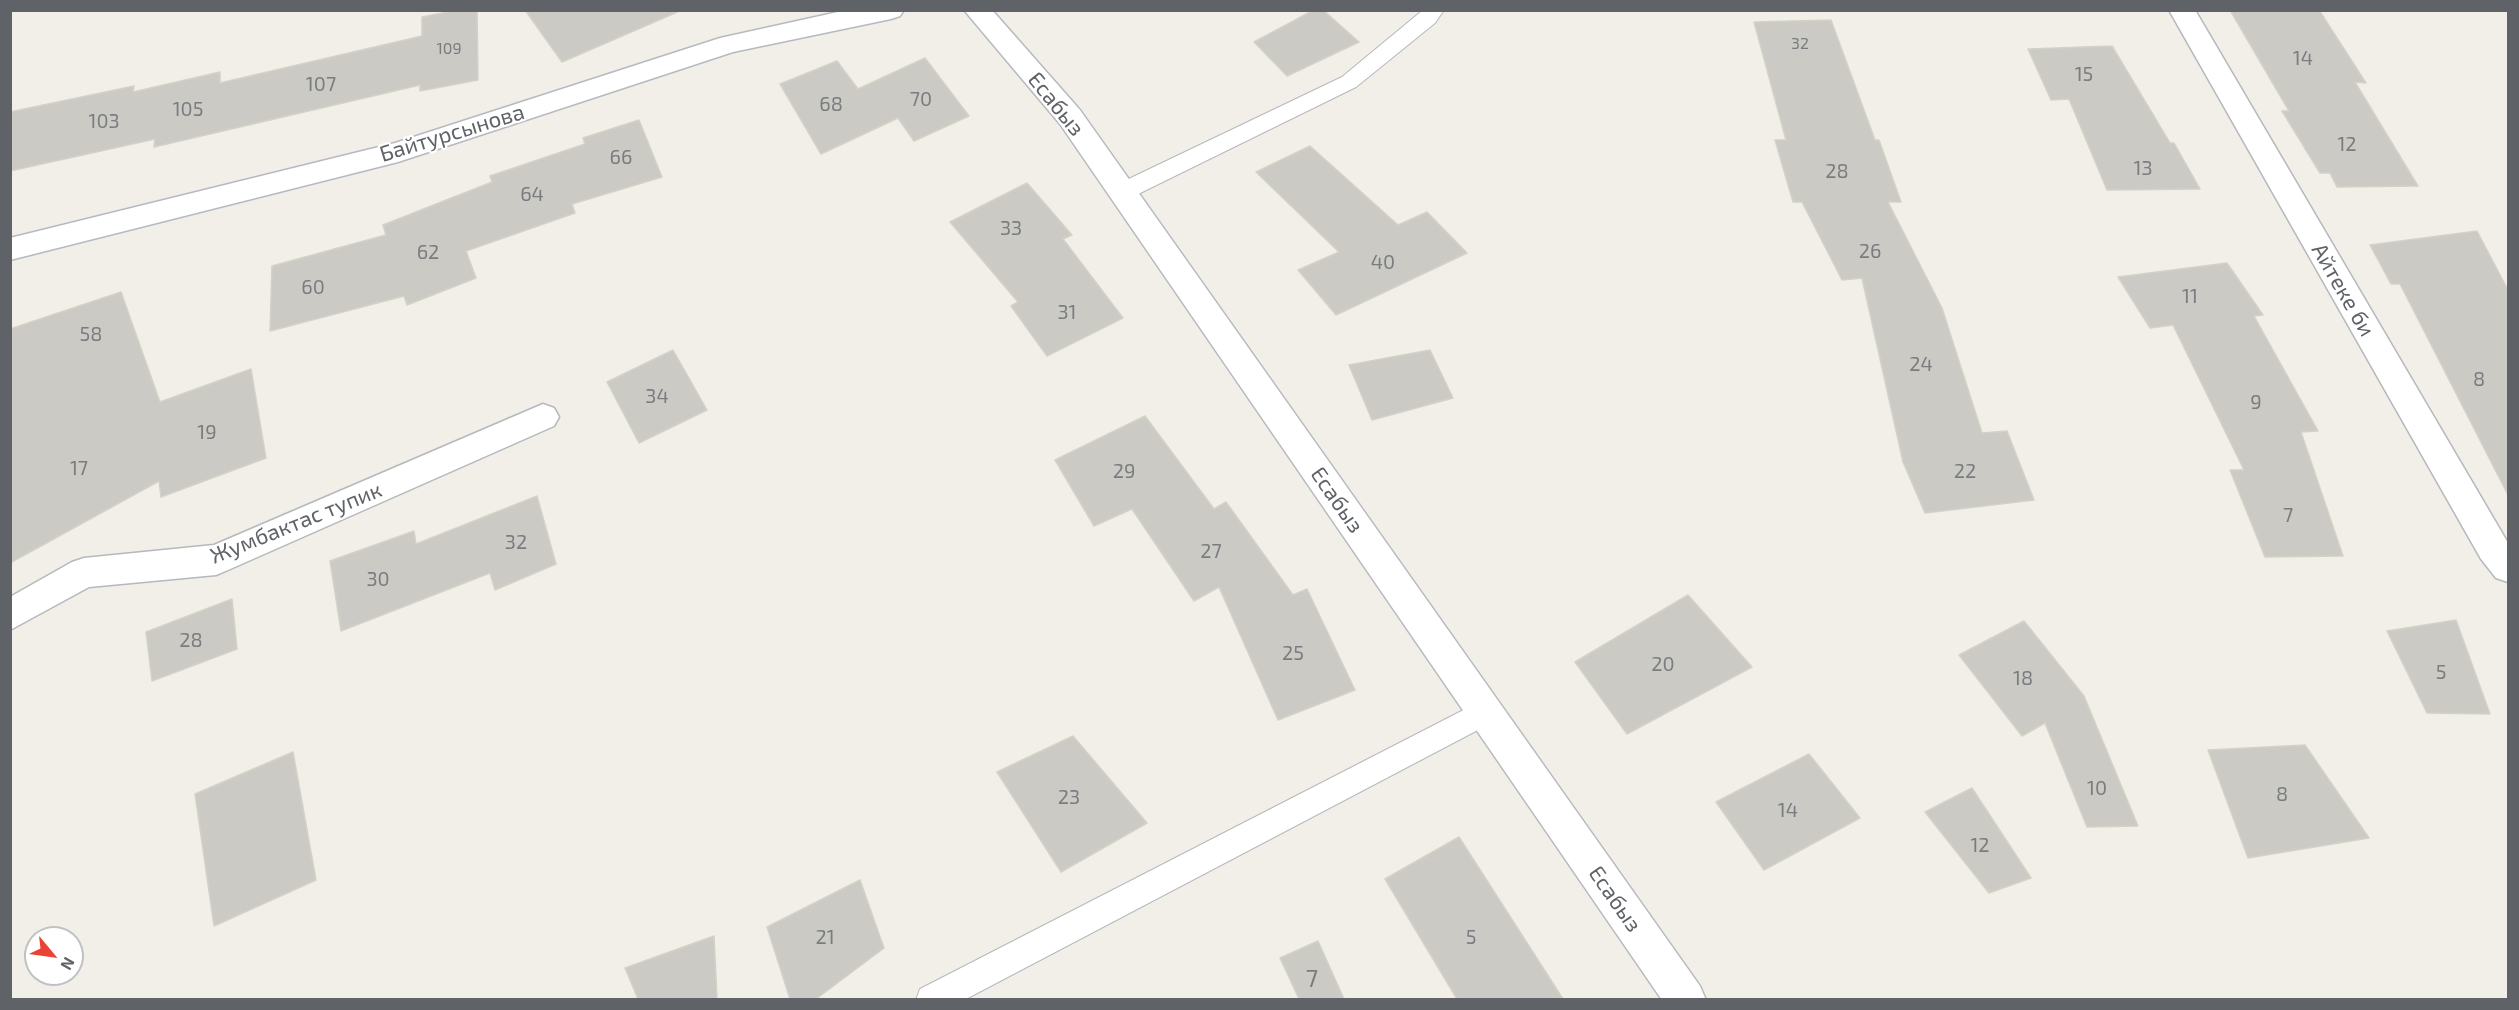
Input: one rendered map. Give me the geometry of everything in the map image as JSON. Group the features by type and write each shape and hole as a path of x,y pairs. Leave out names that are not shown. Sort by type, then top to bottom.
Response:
{"main road":[{"name":"Байтурсынова","path":"10,249 398,152 729,44 891,10"},
{"name":"Есабыз","path":"977,10 1070,117 1686,999"},
{"name":"Айтеке би","path":"2182,10 2493,549 2508,567"},
{"name":"Жумбактас тупик","path":"10,615 84,573 216,560 543,417"}],"lane":[{"path":"1122,192 1349,82 1428,18 1434,10"},
{"path":"932,999 1485,712"}],"building":[{"path":"458,10 477,10 478,80 420,91 420,85 154,147 155,139 10,171 10,112 134,86 133,92 220,72 220,83 422,36 422,17"},
{"path":"525,10 682,10 562,62"},
{"path":"1314,10 1323,10 1359,42 1287,76 1254,42"},
{"path":"2230,10 2319,10 2366,83 2355,82 2418,186 2337,187 2330,173 2320,173 2282,111 2289,111"},
{"path":"1831,20 1875,140 1879,140 1901,202 1888,202 1942,308 1982,433 2007,431 2034,500 1925,513 1903,462 1862,278 1842,280 1802,202 1793,202 1775,140 1786,140 1754,22"},
{"path":"2112,46 2170,143 2174,143 2200,189 2107,190 2069,99 2051,100 2028,49"},
{"path":"925,58 969,116 914,141 898,118 821,154 780,84 837,61 858,89"},
{"path":"639,120 662,177 572,204 575,213 466,251 476,278 407,305 404,296 270,331 272,266 386,235 383,225 492,182 490,176 585,144 583,138"},
{"path":"1310,146 1398,225 1427,212 1467,253 1336,315 1298,270 1339,252 1256,172"},
{"path":"1027,183 1072,235 1063,239 1123,318 1047,356 1011,306 1018,302 950,222"},
{"path":"2477,231 2508,290 2508,495 2400,284 2391,284 2370,245"},
{"path":"2227,263 2263,315 2254,316 2318,431 2301,432 2343,556 2265,557 2230,470 2244,470 2173,325 2150,328 2118,277"},
{"path":"121,292 160,402 251,369 266,458 161,497 159,481 10,563 10,329"},
{"path":"673,350 707,410 639,443 607,382"},
{"path":"1430,350 1453,398 1372,420 1349,365"},
{"path":"1145,416 1214,509 1226,502 1293,595 1307,589 1355,690 1278,720 1219,587 1194,601 1132,509 1094,526 1055,460"},
{"path":"537,496 556,564 495,590 490,573 341,631 330,561 414,531 416,544"},
{"path":"1688,595 1752,667 1627,734 1575,662"},
{"path":"232,599 237,649 152,681 146,632"},
{"path":"2456,620 2490,714 2427,713 2387,631"},
{"path":"2024,621 2084,696 2138,826 2087,827 2045,723 2022,736 1959,655"},
{"path":"1073,736 1147,823 1061,872 997,772"},
{"path":"2305,745 2369,838 2248,858 2208,750"},
{"path":"293,752 316,880 214,926 195,794"},
{"path":"1809,754 1860,818 1764,870 1716,802"},
{"path":"1972,788 2031,878 1989,893 1925,812"},
{"path":"1459,837 1563,999 1457,999 1385,879"},
{"path":"860,880 884,948 816,999 790,999 767,927"},
{"path":"714,936 717,999 638,999 625,968"},
{"path":"1318,941 1344,999 1299,999 1280,958"}]}
